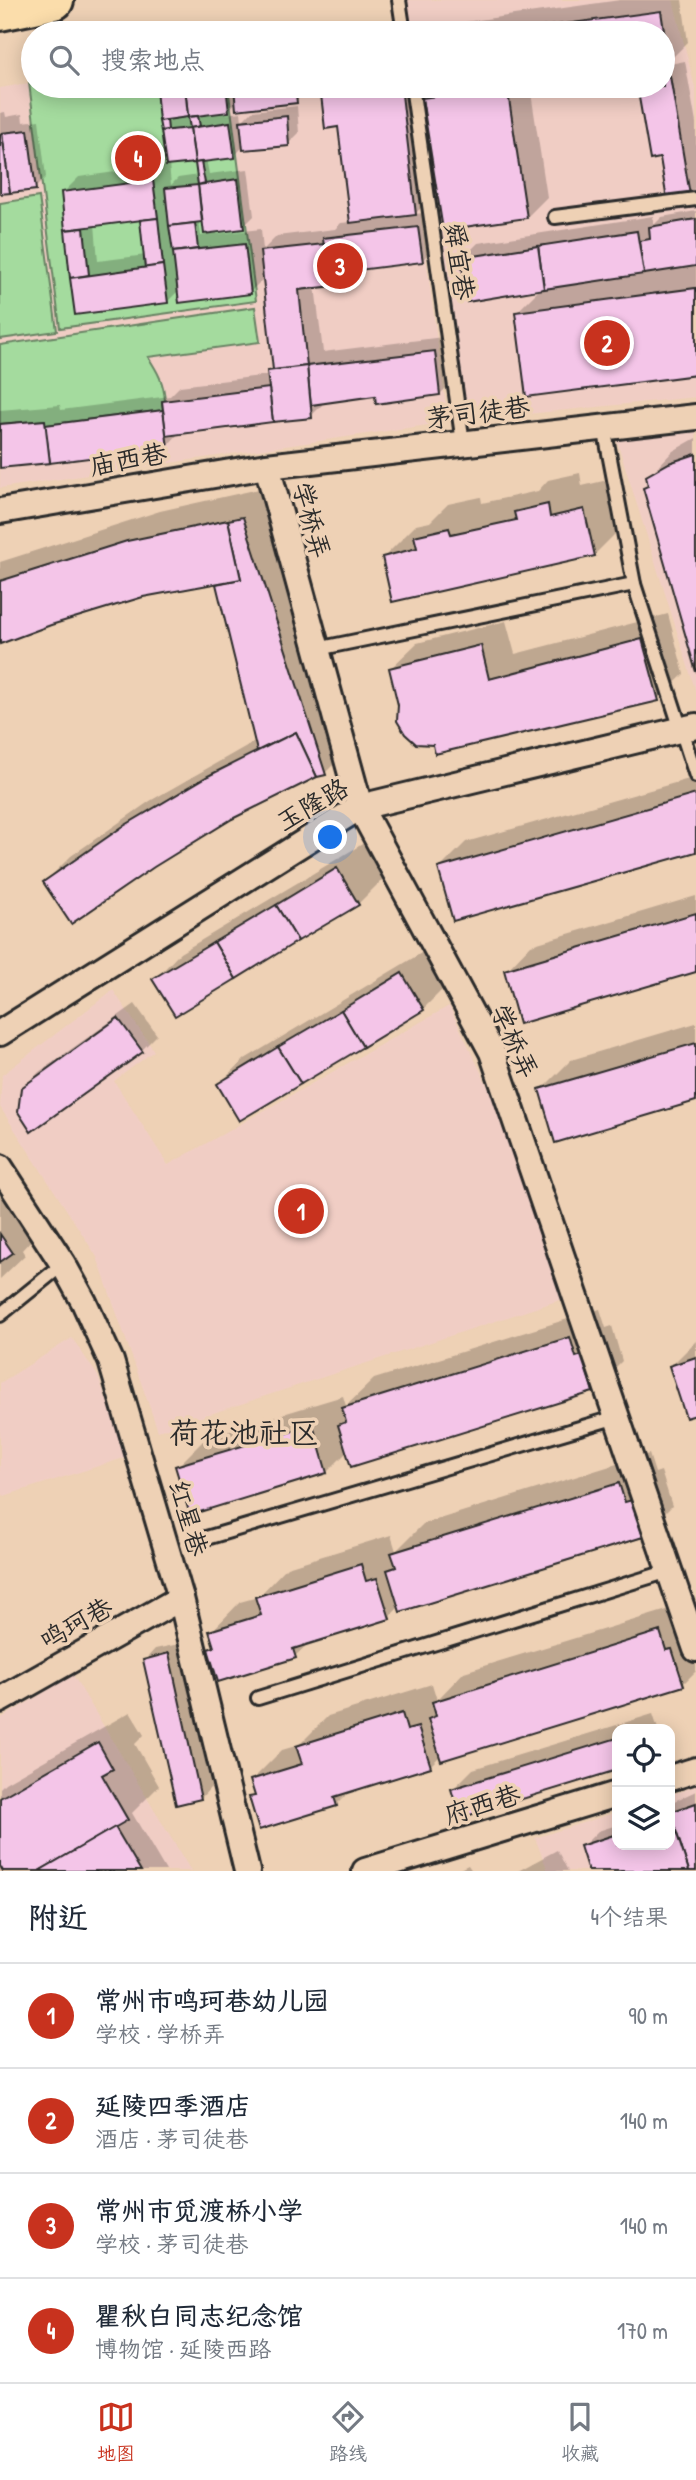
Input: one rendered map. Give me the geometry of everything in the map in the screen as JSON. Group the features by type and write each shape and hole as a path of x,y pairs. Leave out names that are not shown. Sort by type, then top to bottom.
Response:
{"main road":[{"path":"0,11 54,0"}],"street":[{"name":"茅司徒巷","path":"267,466 696,417"},
{"name":"庙西巷","path":"0,511 267,466"},
{"name":"学桥弄","path":"267,466 360,807 492,1052 696,1649"},
{"name":"玉隆路","path":"0,1033 360,807 689,728"},
{"name":"红星巷","path":"0,1167 63,1264 84,1302 111,1362 181,1598 247,1871"},
{"name":"鸣珂巷","path":"0,1700 181,1598"},
{"path":"675,1776 696,1770"},
{"name":"府西巷","path":"365,1871 612,1796"}],"lane":[{"path":"399,0 402,21"},
{"name":"舜宜巷","path":"414,98 463,443"},
{"path":"555,217 696,200"},
{"path":"604,427 634,584 689,728 696,776"},
{"path":"317,649 634,584"},
{"path":"0,1315 63,1264"},
{"path":"196,1541 617,1417"},
{"path":"258,1698 669,1571"}],"shaded area":[{"path":"407,0 673,0 696,91 696,397 467,420 421,98 675,98 675,21 410,21"},
{"path":"21,84 21,98 31,98 61,328 256,300 230,98 405,98 448,422 0,488 0,88"},
{"path":"696,431 696,692 616,438"},
{"path":"113,990 154,1051 114,1081 168,1165 449,1006 503,1118 566,1298 158,1431 97,1257 0,1107 2,1075"},
{"path":"72,1338 98,1376 127,1457 4,1496 0,1489 0,1383"},
{"path":"73,1675 191,1871 0,1871 0,1719"},
{"path":"696,1786 696,1871 548,1871 535,1838 612,1814 612,1850 675,1850 675,1793"}],"green space":[{"path":"31,98 230,98 256,301 60,328"},
{"path":"39,197 57,331 0,339 0,203"},
{"path":"255,307 260,342 148,357 162,383 165,401 162,402 163,410 45,425 44,420 0,424 0,345"}],"building":[{"path":"661,11 663,21 587,21"},
{"path":"157,98 186,98 188,117 159,121"},
{"path":"186,98 227,98 229,112 188,117"},
{"path":"235,98 296,98 297,103 236,110"},
{"path":"321,98 402,98 416,215 350,223 338,127 325,129"},
{"path":"422,98 509,98 527,218 443,230"},
{"path":"639,98 674,98 690,195 667,200 660,158 650,160"},
{"path":"198,116 200,126 190,128 188,117"},
{"path":"287,116 289,146 243,150 240,121"},
{"path":"167,120 168,130 161,131 159,121"},
{"path":"230,122 235,158 195,163 190,128"},
{"path":"190,128 195,163 166,166 161,131"},
{"path":"28,130 36,190 10,193 2,133"},
{"path":"2,133 10,193 0,194 0,134"},
{"path":"201,162 205,183 198,185 195,163"},
{"path":"238,179 244,229 204,234 198,185"},
{"path":"153,180 158,218 65,230 61,192"},
{"path":"198,185 202,222 169,226 165,188"},
{"path":"158,218 163,265 145,268 140,220"},
{"path":"696,219 696,266 644,274 639,241 650,239 649,227"},
{"path":"195,223 198,249 173,252 169,226"},
{"path":"418,227 423,262 327,274 323,238"},
{"path":"84,228 89,275 70,278 65,230"},
{"path":"637,231 644,274 544,289 538,246"},
{"path":"245,244 251,294 179,303 173,252"},
{"path":"324,244 327,274 342,272 343,285 299,290 307,366 273,370 260,251"},
{"path":"538,246 544,289 467,302 461,258"},
{"path":"163,265 168,303 75,315 70,278"},
{"path":"696,288 696,375 526,397 515,312"},
{"path":"435,351 440,395 376,404 375,396 311,405 307,366"},
{"path":"307,366 312,418 273,422 267,371"},
{"path":"269,388 273,422 166,436 162,401"},
{"path":"163,410 168,448 50,463 45,425"},
{"path":"45,420 50,463 0,468 0,424"},
{"path":"696,454 696,672 643,488 648,486 646,476 669,463"},
{"path":"548,504 550,517 584,509 595,556 392,602 382,557 417,548 414,536 449,528 451,534 516,520 514,512"},
{"path":"243,517 326,775 317,777 296,732 257,751 216,584 241,579 228,520"},
{"path":"228,520 241,579 143,597 51,625 0,644 0,581 127,541"},
{"path":"642,639 659,701 435,754 433,745 416,744 405,734 397,721 398,705 389,668 481,645 489,679"},
{"path":"296,732 317,777 232,819 154,867 71,924 43,882 122,827 208,776"},
{"path":"696,794 696,852 453,921 438,868"},
{"path":"337,868 359,905 298,941 276,905"},
{"path":"276,905 298,941 236,979 214,942"},
{"path":"696,913 696,972 519,1024 504,970"},
{"path":"214,942 236,979 175,1016 152,979"},
{"path":"402,973 424,1010 363,1047 341,1010"},
{"path":"341,1010 363,1047 301,1084 278,1047"},
{"path":"118,1018 143,1052 31,1132 18,1112 21,1088"},
{"path":"696,1043 696,1101 555,1143 539,1089"},
{"path":"278,1047 301,1084 239,1121 217,1084"},
{"path":"0,1234 13,1253 0,1262"},
{"path":"570,1337 576,1357 582,1355 593,1392 351,1467 338,1425 346,1422 342,1408"},
{"path":"696,1357 696,1415 686,1418 669,1366"},
{"path":"313,1425 327,1473 190,1515 175,1466"},
{"path":"619,1483 625,1502 632,1500 643,1537 400,1612 387,1570 396,1567 391,1553"},
{"path":"361,1564 366,1581 377,1578 390,1619 293,1649 296,1658 218,1682 208,1649 214,1647 209,1631 261,1615 255,1597"},
{"path":"660,1631 666,1650 672,1649 684,1686 441,1761 428,1719 436,1716 432,1702"},
{"path":"169,1653 201,1799 176,1805 143,1660"},
{"path":"402,1713 407,1730 418,1727 431,1767 334,1797 337,1806 259,1830 249,1797 255,1796 250,1780 302,1764 296,1746"},
{"path":"612,1740 612,1772 460,1818 451,1789"},
{"path":"98,1742 113,1769 102,1775 128,1820 39,1871 3,1871 0,1866 0,1798"},
{"path":"696,1803 696,1871 689,1871 675,1828 675,1810"},
{"path":"115,1827 141,1871 39,1871"},
{"path":"675,1828 689,1871 588,1871 580,1846 612,1836 612,1850 675,1850"}],"place":[{"name":"瞿秋白同志纪念馆","path":"138,158"},
{"name":"常州市觅渡桥小学","path":"340,266"},
{"name":"延陵四季酒店","path":"607,343"},
{"name":"常州市鸣珂巷幼儿园","path":"301,1211"}],"district":[{"name":"荷花池社区","path":"244,1432"}]}
